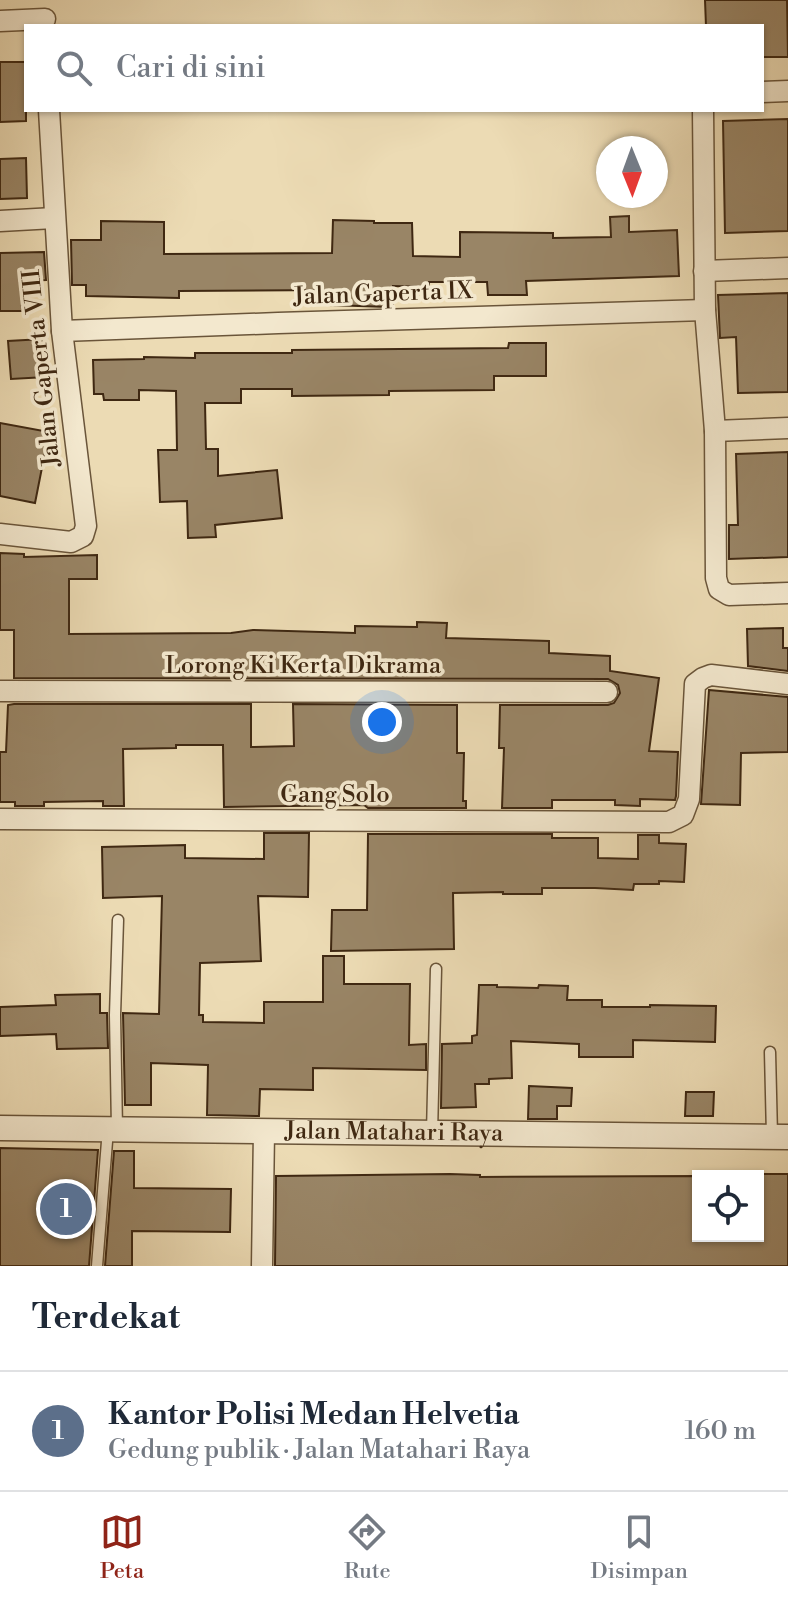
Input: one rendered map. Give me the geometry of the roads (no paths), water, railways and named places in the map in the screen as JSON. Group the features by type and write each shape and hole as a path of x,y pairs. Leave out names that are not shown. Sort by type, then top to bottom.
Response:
{"street":[{"path":"0,21 45,15"},
{"path":"764,92 788,91"},
{"name":"Jalan Gaperta VIII","path":"0,534 71,542 83,536 86,526 62,331 49,112"},
{"path":"703,112 705,310 715,431 716,578 719,589 729,595 788,593"},
{"path":"0,221 54,218"},
{"path":"704,271 788,268"},
{"name":"Jalan Gaperta IX","path":"62,331 705,310"},
{"path":"715,431 788,428"},
{"name":"Gang Solo","path":"0,819 669,822 683,815 689,799 695,684 711,675 788,684"},
{"name":"Lorong Ki Kerta Dikrama","path":"0,691 607,692"},
{"name":"Jalan Matahari Raya","path":"0,1128 780,1136"},
{"path":"262,1266 264,1131"}],"lane":[{"path":"97,1266 112,1129 118,920"},
{"path":"432,1133 436,969"},
{"path":"770,1052 780,1136"}],"place":[{"name":"Kantor Polisi Medan Helvetia","path":"66,1209"}]}
